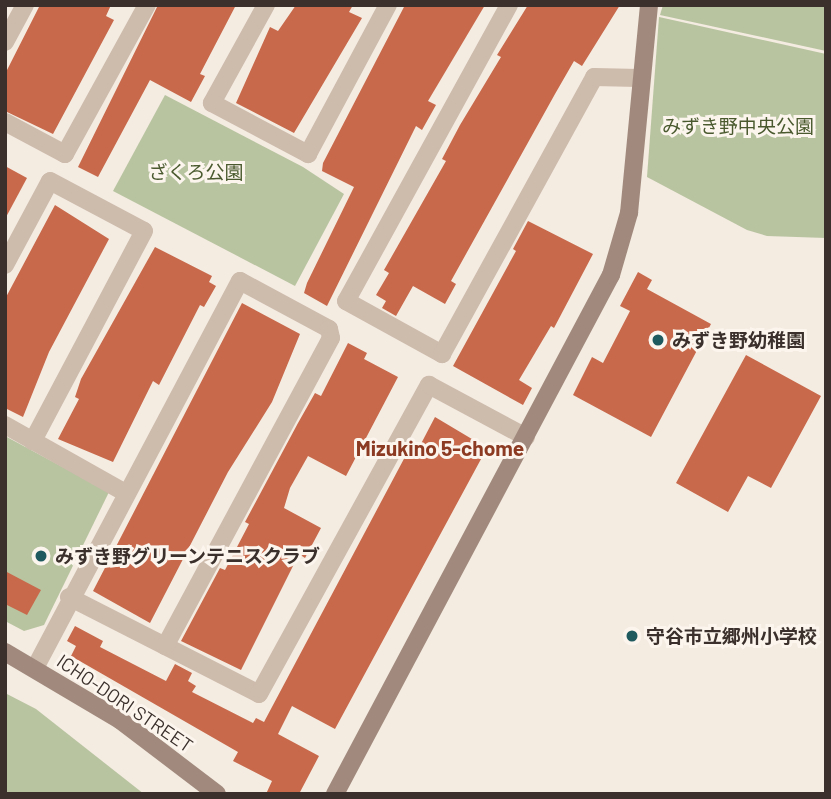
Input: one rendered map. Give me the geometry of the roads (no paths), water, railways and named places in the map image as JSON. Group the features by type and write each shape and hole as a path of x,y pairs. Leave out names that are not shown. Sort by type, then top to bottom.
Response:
{"street":[{"path":"5,42 25,5"},
{"path":"5,122 65,154 147,5"},
{"path":"265,5 212,103 308,154 388,5"},
{"path":"509,5 346,301 442,354 594,77 639,78"},
{"path":"335,794 595,307 624,242 639,78 649,5"},
{"path":"5,265 50,181 144,231 33,441"},
{"path":"35,668 124,492 240,281 329,330 331,338 165,646"},
{"path":"69,597 259,694 429,385 526,438"},
{"path":"5,425 124,492"},
{"name":"ICHO-DORI STREET","path":"5,652 120,720 217,794"}],"place":[{"name":"みずき野幼稚園","path":"658,340"},
{"name":"みずき野グリーンテニスクラブ","path":"41,556"},
{"name":"守谷市立郷州小学校","path":"632,636"}],"district":[{"name":"Mizukino 5-chome","path":"440,448"}],"park label":[{"name":"みずき野中央公園","path":"738,126"},
{"name":"ざくろ公園","path":"196,172"}]}
